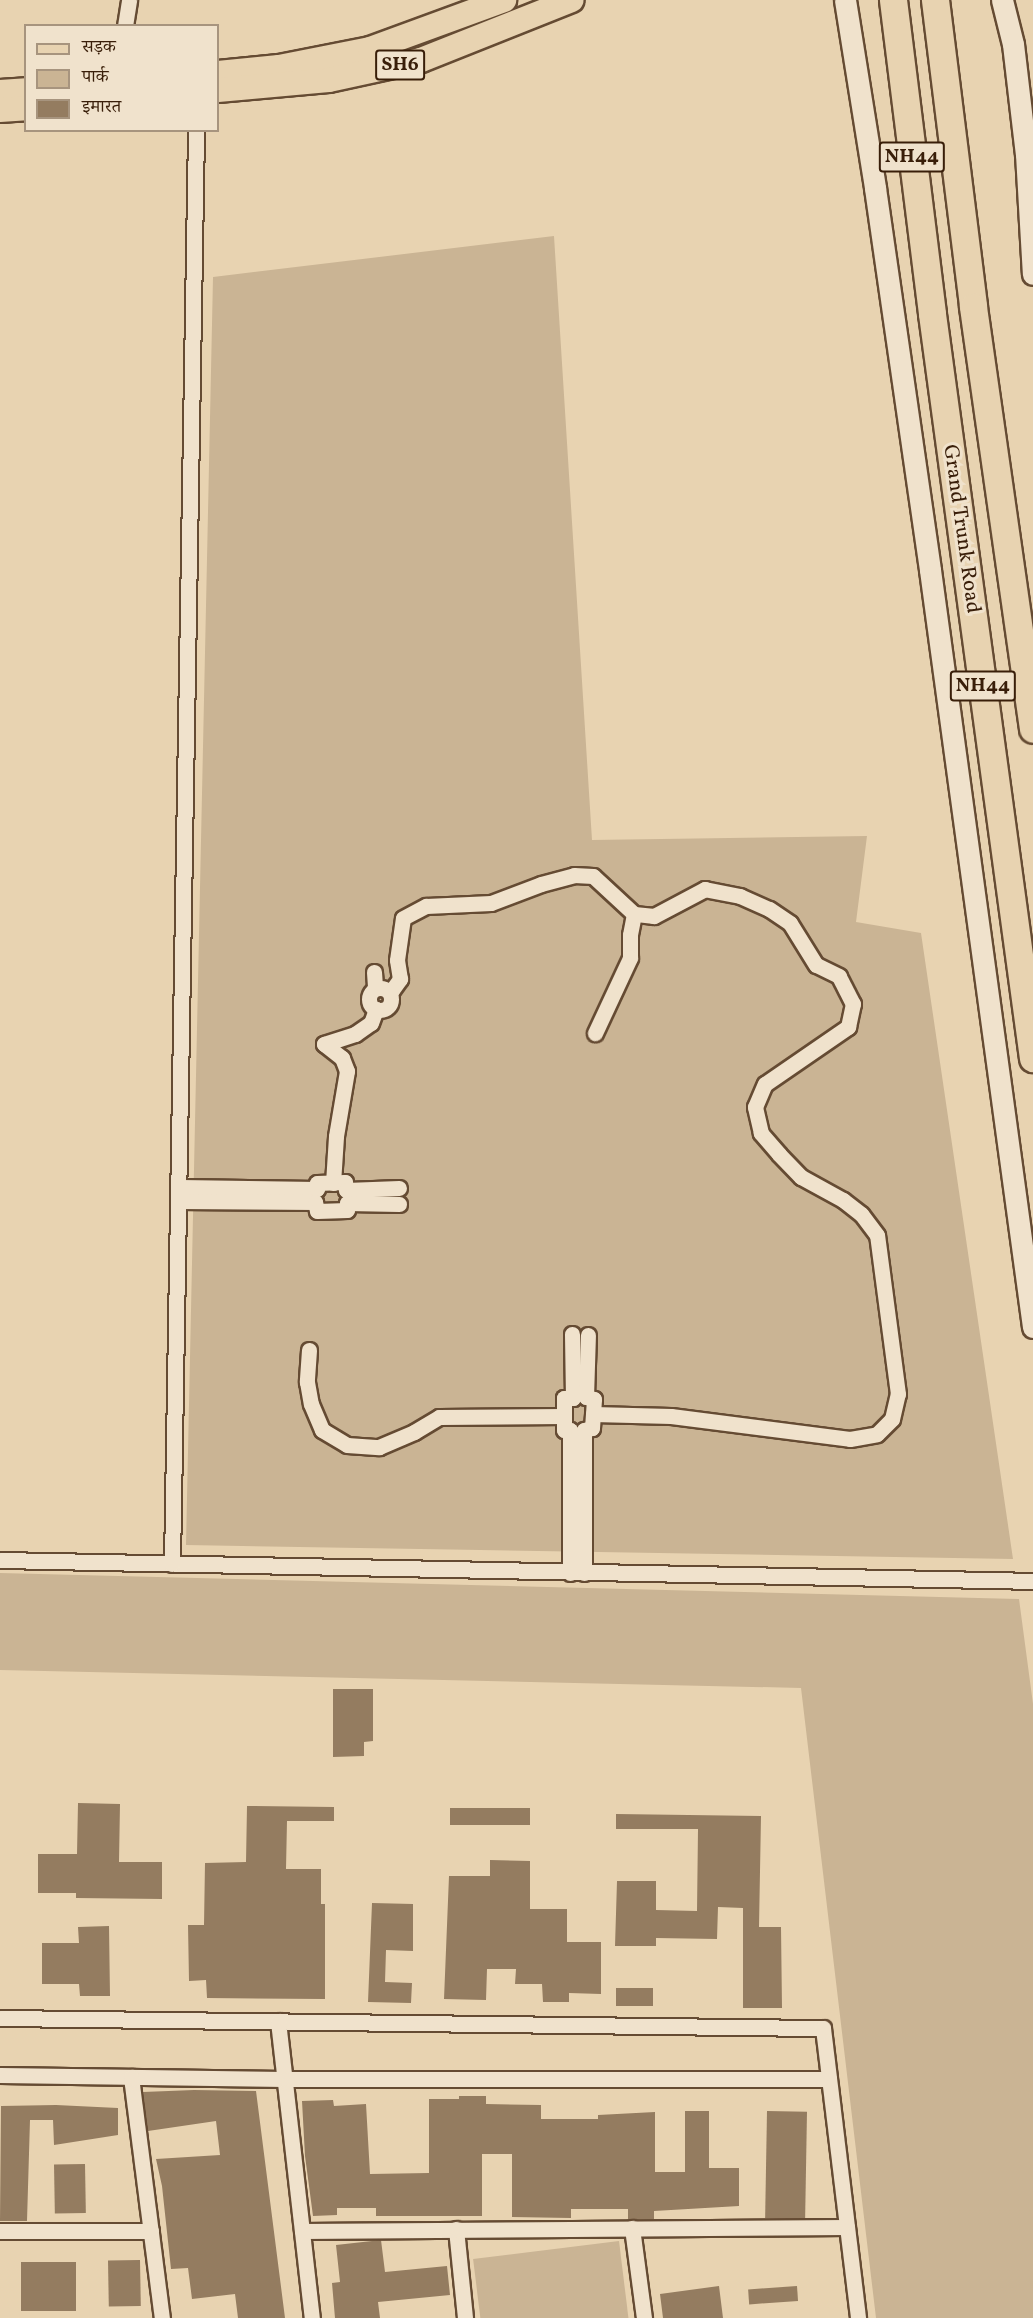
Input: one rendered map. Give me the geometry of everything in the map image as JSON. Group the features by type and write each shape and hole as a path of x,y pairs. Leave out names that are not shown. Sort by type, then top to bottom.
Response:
{"highway":[{"name":"Grand Trunk Road","path":"893,0 932,314 1033,1058"},
{"name":"Grand Trunk Road","path":"935,0 973,307 1033,729"}],"main road":[{"name":"SH6","path":"219,73 279,67 370,49 464,8 504,0"},
{"name":"SH6","path":"219,90 329,80 422,60 572,0"},
{"path":"0,92 24,90"},
{"path":"0,110 24,108"}],"street":[{"path":"125,24 129,0"},
{"path":"845,0 877,200 930,570 1033,1327"},
{"path":"1002,0 1013,44 1026,154 1033,274"},
{"path":"172,1564 180,1194 196,132"},
{"path":"381,989 392,990 400,979 397,960 404,918 426,906 490,903 541,884 574,875 593,876 634,915 654,916 705,889 740,896 769,909 790,923 816,965 839,976 853,1004 848,1027 765,1084 756,1107 761,1133 779,1154 801,1177 843,1200 861,1215 876,1235 898,1394 892,1419 876,1434 850,1439 671,1416 593,1414"},
{"path":"595,1033 630,958 630,935 634,915"},
{"path":"333,1183 336,1136 347,1071 342,1058 324,1044 356,1034 371,1023 376,1009 384,1009 389,1005 391,997 381,989 374,972"},
{"path":"180,1194 317,1189 317,1183 345,1182 346,1190 399,1188"},
{"path":"180,1194 315,1202 317,1211 347,1210 346,1203 399,1204"},
{"path":"572,1334 573,1398 564,1398 564,1430 570,1430 577,1573"},
{"path":"577,1573 584,1430 592,1428 594,1399 586,1396 588,1335"},
{"path":"309,1350 307,1382 311,1404 322,1430 347,1445 380,1447 414,1432 439,1417 564,1416"},
{"path":"0,1560 1033,1581"},
{"path":"0,2018 823,2028 858,2318"},
{"path":"278,2021 312,2318"},
{"path":"0,2075 284,2079 829,2079"},
{"path":"131,2077 162,2318"},
{"path":"302,2231 847,2227"},
{"path":"632,2228 644,2318"},
{"path":"456,2229 465,2318"},
{"path":"0,2231 151,2231"}],"green space":[{"path":"554,236 592,840 867,836 856,922 921,933 1013,1559 186,1545 213,277"},
{"path":"0,1573 1019,1599 1033,1704 1033,2318 876,2318 801,1688 0,1670"},
{"path":"619,2241 628,2318 480,2318 473,2259"}],"building":[{"path":"333,1689 373,1689 373,1741 364,1742 364,1756 333,1757"},
{"path":"78,1803 120,1804 119,1862 162,1862 162,1899 76,1898 76,1893 38,1893 38,1854 77,1854"},
{"path":"247,1806 334,1807 334,1821 287,1821 286,1869 321,1869 321,1904 325,1904 325,1999 207,1998 206,1980 189,1981 188,1925 204,1925 205,1863 246,1862"},
{"path":"450,1808 530,1808 530,1825 450,1825"},
{"path":"616,1814 761,1816 759,1927 781,1927 782,2008 743,2008 743,1908 718,1907 717,1939 656,1938 656,1946 615,1946 617,1881 656,1881 656,1910 697,1911 698,1829 616,1829"},
{"path":"490,1860 530,1861 530,1909 567,1909 567,1942 601,1942 601,1994 569,1993 569,2002 543,2002 542,1984 515,1984 516,1969 487,1969 486,2000 444,1999 449,1876 490,1876"},
{"path":"372,1903 413,1904 413,1951 386,1950 385,1982 412,1983 411,2003 368,2002"},
{"path":"109,1926 110,1996 80,1996 79,1984 42,1984 42,1943 79,1943 78,1927"},
{"path":"616,1988 653,1988 653,2006 616,2006"},
{"path":"256,2091 285,2318 238,2318 235,2294 192,2299 188,2268 171,2269 162,2186 156,2159 220,2155 216,2121 148,2131 143,2092"},
{"path":"459,2096 486,2096 486,2104 541,2105 541,2119 598,2119 598,2115 655,2112 655,2172 685,2172 685,2111 709,2111 709,2168 739,2168 739,2206 654,2211 654,2219 628,2219 628,2209 571,2209 571,2218 512,2217 512,2154 482,2154 482,2216 376,2216 376,2208 337,2208 337,2215 313,2216 305,2156 302,2101 333,2100 334,2106 366,2104 370,2174 429,2173 429,2099 459,2099"},
{"path":"56,2105 118,2108 118,2135 54,2145 53,2120 30,2120 27,2221 0,2221 1,2106"},
{"path":"767,2111 807,2112 805,2219 765,2218"},
{"path":"85,2164 86,2213 55,2214 54,2165"},
{"path":"381,2240 385,2272 447,2266 450,2295 378,2302 380,2318 335,2318 332,2283 340,2282 336,2245"},
{"path":"140,2260 141,2306 109,2307 108,2261"},
{"path":"21,2262 76,2262 76,2311 21,2311"},
{"path":"719,2286 723,2318 663,2318 660,2294"},
{"path":"797,2286 798,2301 749,2304 748,2289"}]}
